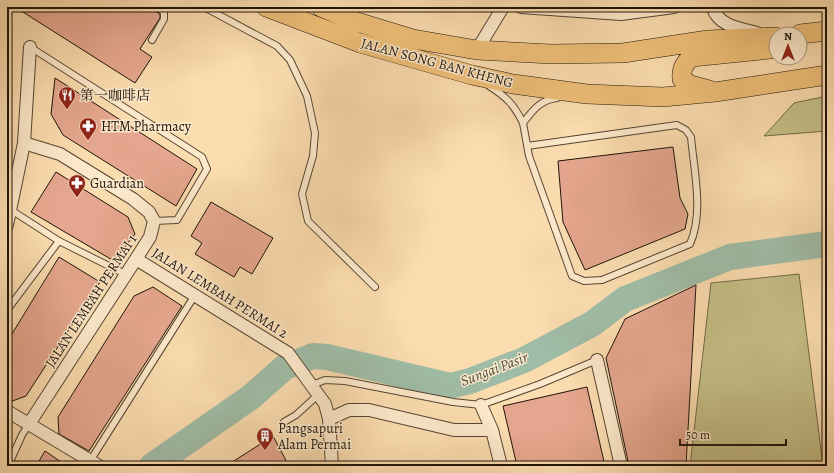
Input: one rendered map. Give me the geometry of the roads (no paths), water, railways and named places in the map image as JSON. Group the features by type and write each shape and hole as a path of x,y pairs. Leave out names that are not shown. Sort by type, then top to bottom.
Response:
{"main road":[{"name":"JALAN SONG BAN KHENG","path":"266,7 360,43 472,75 513,84 587,94 663,97 715,92 827,74"},
{"name":"JALAN SONG BAN KHENG","path":"321,7 354,21 413,39 477,50 551,54 623,53 708,40 768,40"},
{"path":"808,33 827,31"},
{"path":"715,92 690,85 682,79 681,71 685,63 692,57 768,42"},
{"path":"808,45 827,43"}],"street":[{"path":"477,50 503,7"},
{"path":"521,7 605,10 621,14 674,7"},
{"path":"713,7 721,20 732,27 768,38"},
{"path":"7,225 24,142 30,47"},
{"path":"24,142 60,154 133,199 149,212 154,221"},
{"name":"JALAN LEMBAH PERMAI 1","path":"29,424 150,237 154,221"},
{"name":"JALAN LEMBAH PERMAI 2","path":"136,259 288,353 315,390"},
{"path":"597,360 621,466"},
{"path":"315,390 325,404 329,419 332,466"},
{"path":"481,405 492,430 501,466"},
{"path":"329,419 349,410 369,410 454,430 492,430"},
{"path":"7,411 95,463"}],"lane":[{"path":"152,40 164,19 164,12 157,7"},
{"path":"204,7 277,46 290,60 307,96 315,133 313,156 302,194 308,221 375,287"},
{"path":"30,47 202,157 207,169 177,220 154,221"},
{"path":"472,75 505,97 515,107 524,123 529,156 572,276 584,281 602,280 690,244 695,233 698,215 691,137 686,130 677,125 528,146"},
{"path":"524,123 534,108 547,99 587,94"},
{"path":"11,210 59,241 125,274"},
{"path":"7,310 59,241"},
{"path":"95,463 194,295"},
{"path":"284,422 296,415 315,390 325,380 345,381 453,402 481,405 540,384 597,360"},
{"path":"8,466 29,424"}],"waterway":[{"name":"Sungai Pasir","path":"152,466 251,397 285,367 313,356 327,357 450,386 470,381 524,360 592,324 625,299 730,257 827,244"}],"place":[{"name":"第一咖啡店","path":"67,110"},
{"name":"HTM Pharmacy","path":"88,141"},
{"name":"Guardian","path":"77,198"},
{"name":"Pangsapuri Alam Permai","path":"265,451"}]}
